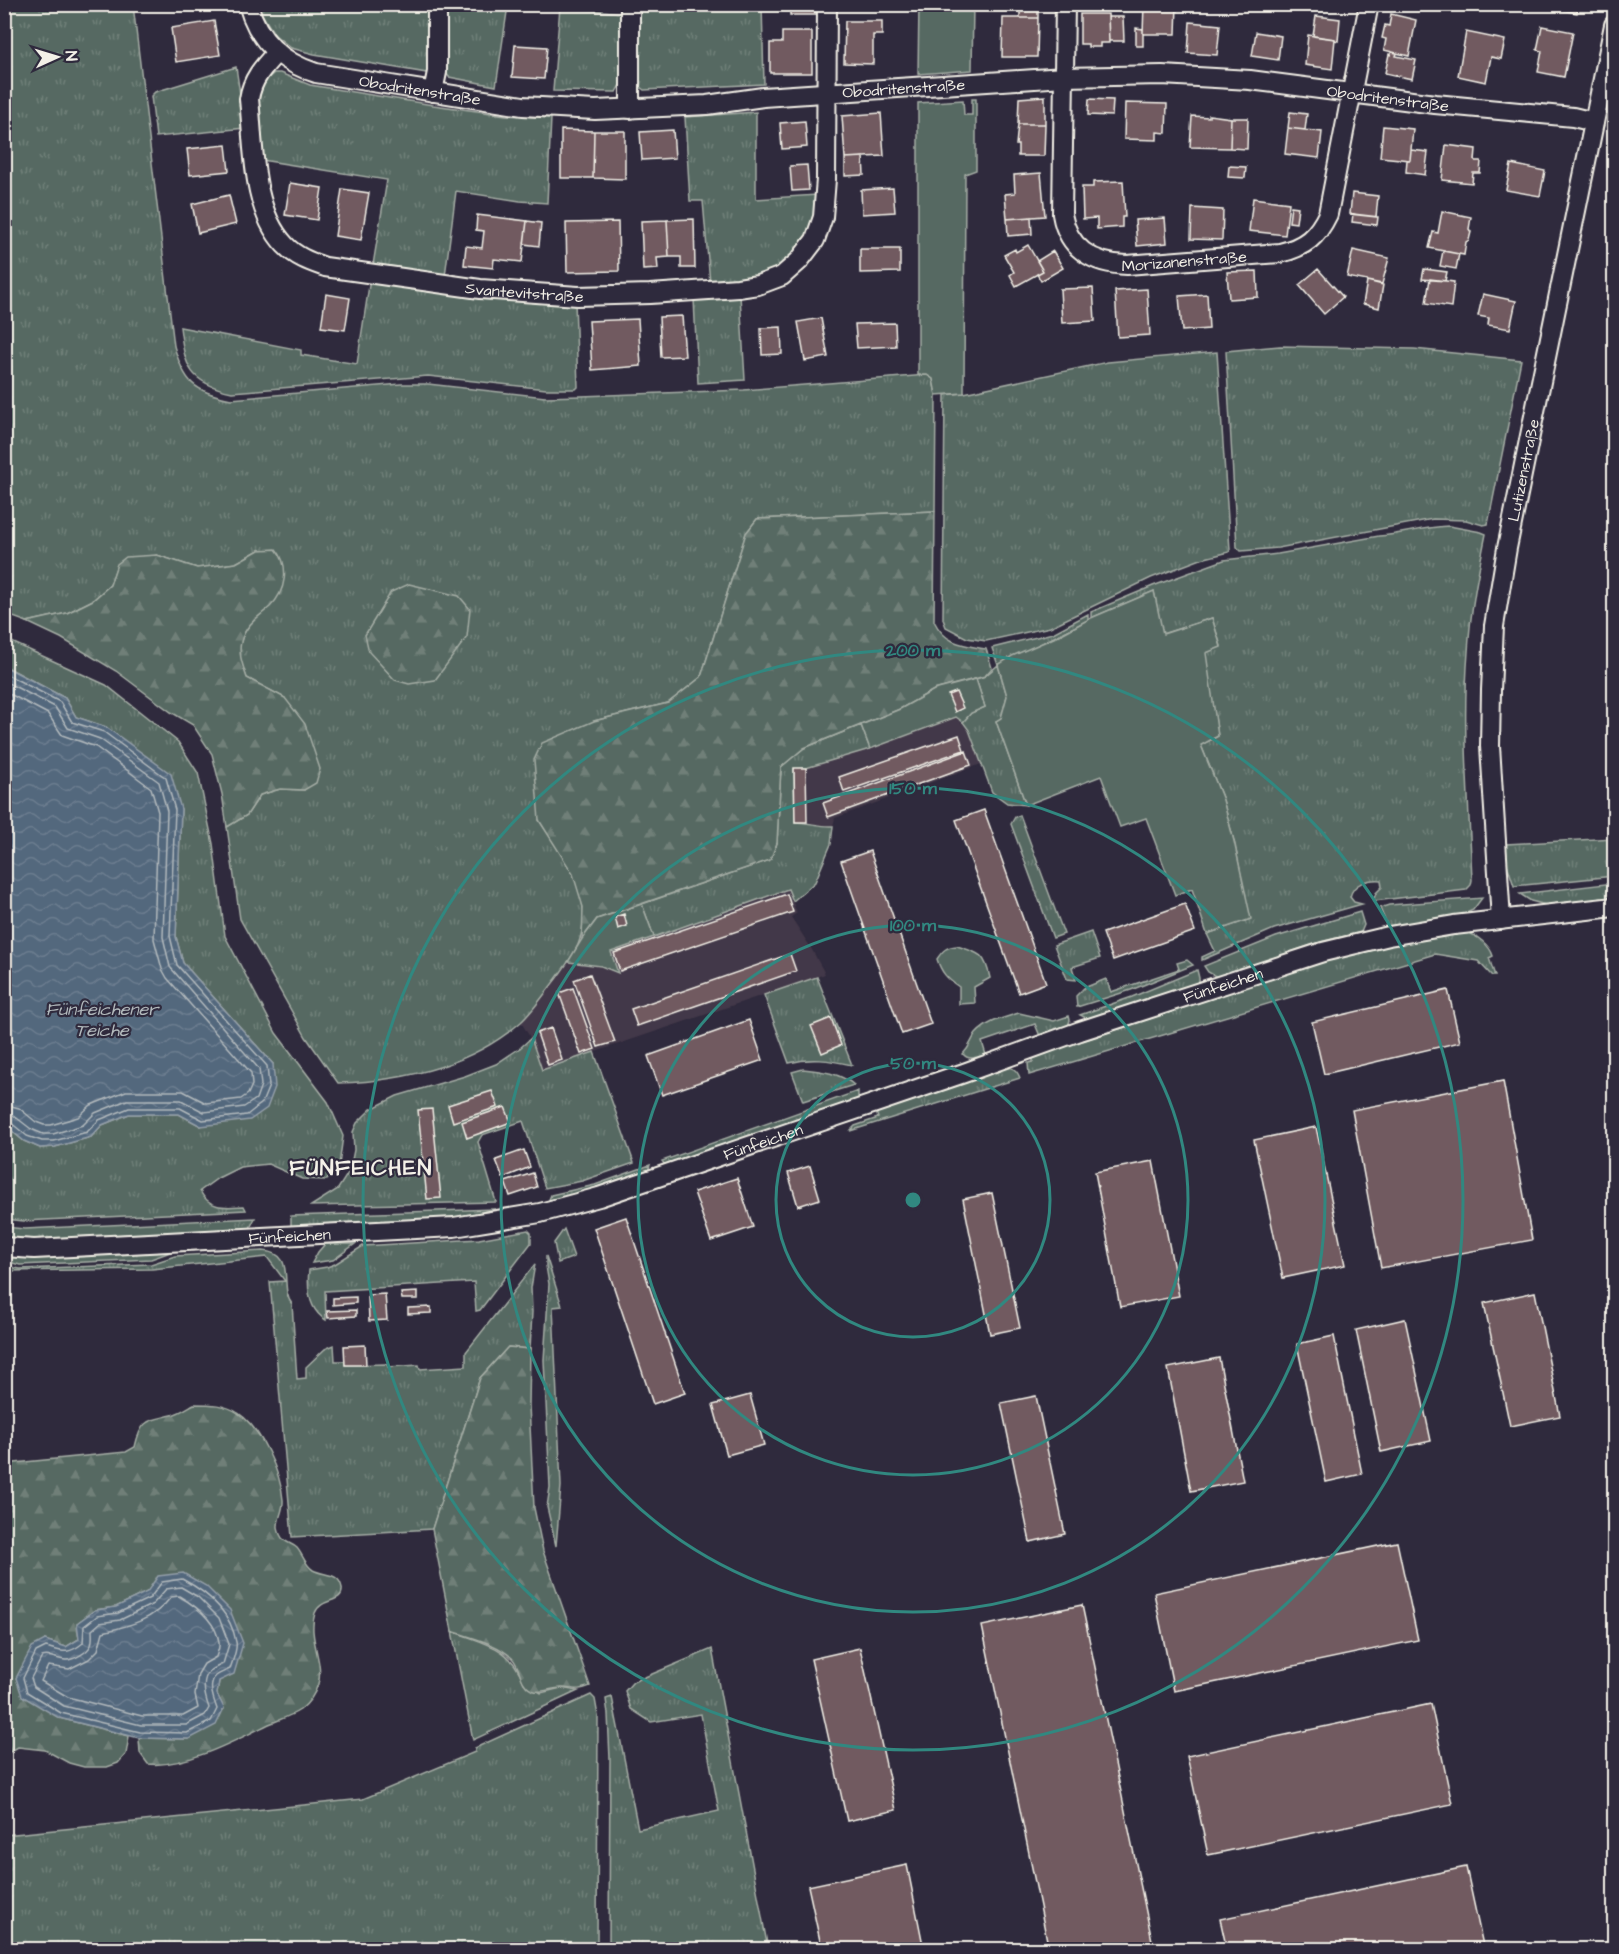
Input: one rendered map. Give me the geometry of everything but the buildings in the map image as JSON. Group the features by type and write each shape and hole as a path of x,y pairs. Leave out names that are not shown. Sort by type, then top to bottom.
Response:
{"street":[{"name":"Obodritenstraße","path":"249,4 252,20 277,52 288,62 316,73 523,106 595,110 630,109 707,105 740,99 827,92 1064,77 1202,76 1435,104 1573,117 1594,122"},
{"path":"433,92 437,72 437,4"},
{"path":"630,4 630,109"},
{"name":"Svantevitstraße","path":"277,52 255,78 249,99 258,192 269,223 285,246 304,259 325,267 480,289 578,296 650,294 758,285 782,276 799,261 815,240 823,217 826,178 828,4"},
{"name":"Morizanenstraße","path":"1065,4 1062,214 1064,226 1070,238 1089,256 1112,264 1127,265 1280,253 1304,245 1318,232 1328,214 1369,4"},
{"name":"Lutizenstraße","path":"1501,920 1490,746 1494,626 1507,548 1614,25"},
{"name":"Fünfeichen","path":"4,1247 34,1249 443,1227 540,1213 608,1194 964,1073 1071,1034 1323,952 1389,936 1454,925 1614,907"}],"shaded area":[{"path":"956,717 969,730 981,764 835,818 833,826 795,822 794,768 806,768 870,749"},
{"path":"788,889 797,913 791,917 825,974 542,1070 531,1039 521,1022 568,962 601,966 617,972 611,952"}],"green space":[{"path":"5,5 133,5 174,346 187,377 199,389 208,393 231,399 401,384 428,384 545,397 744,390 927,375 933,379 936,395 935,511 757,519 746,533 701,677 668,703 594,721 539,820 567,862 578,885 583,920 577,947 556,979 521,1022 480,1050 458,1060 387,1079 338,1083 306,1037 240,919 227,827 247,815 260,795 280,789 304,790 285,698 247,678 240,660 239,651 243,635 252,622 271,605 259,550 236,563 197,568 157,555 117,565 110,585 93,600 67,613 27,622 5,614"},
{"path":"259,5 428,5 427,73 291,48 275,35 261,13"},
{"path":"444,5 508,5 496,86 449,77 443,69"},
{"path":"637,5 762,5 764,84 644,90 636,84"},
{"path":"919,5 973,5 972,70 918,74"},
{"path":"560,7 622,13 621,83 616,92 553,91"},
{"path":"236,67 245,128 156,137 151,96 155,92"},
{"path":"274,73 280,73 310,85 433,105 506,115 551,118 547,203 456,191 445,276 373,265 387,180 262,160 258,87"},
{"path":"972,99 976,99 976,170 965,174 964,393 936,395 933,379 927,375 918,375 918,103 963,100 964,115 972,115"},
{"path":"756,112 756,199 817,195 815,220 808,238 778,271 758,277 710,283 703,201 690,201 685,117"},
{"path":"370,279 575,302 578,387 576,389 546,389 428,376 232,392 206,384 198,378 187,363 180,327 301,350 301,355 357,364"},
{"path":"740,295 745,380 698,383 694,299"},
{"path":"1280,346 1414,349 1521,360 1488,524 1483,525 1466,520 1433,519 1278,548 1241,551 1237,547 1226,351"},
{"path":"1217,352 1229,552 1201,559 1151,578 1050,627 986,641 967,638 946,627 943,619 945,395 964,393 1108,362"},
{"path":"935,511 934,621 943,635 949,639 986,649 992,668 985,676 934,690 900,709 804,748 781,767 777,843 770,860 597,919 582,939 583,907 573,874 539,820 534,760 542,743 594,721 668,703 701,677 746,533 757,519"},
{"path":"1449,526 1486,534 1472,607 1466,680 1471,885 1466,890 1373,901 1376,893 1382,887 1381,880 1366,881 1354,888 1350,897 1354,902 1362,904 1274,929 1202,960 1202,957 1215,951 1207,934 1250,919 1223,800 1201,745 1218,736 1205,652 1221,646 1212,618 1162,634 1154,591 1091,618 1091,612 1224,560 1278,554"},
{"path":"276,549 283,563 283,586 275,601 252,622 243,636 240,646 241,660 247,678 285,698 305,724 320,769 316,783 304,790 280,789 260,795 247,815 227,827 212,754 193,725 171,712 116,671 61,638 27,622 67,613 93,600 110,585 117,564 126,557 157,555 197,568 236,563 259,550"},
{"path":"409,584 459,596 470,609 467,637 435,680 409,684 395,680 369,652 365,635 391,592"},
{"path":"1154,591 1163,634 1212,618 1221,647 1206,653 1218,736 1201,745 1223,800 1251,919 1207,934 1192,889 1175,895 1146,818 1120,827 1101,776 1026,805 996,721 1001,718 1007,696 998,665 1091,618"},
{"path":"1088,614 1088,620 998,665 992,648 1053,633"},
{"path":"5,639 106,685 178,742 198,773 213,844 225,936 276,1033 328,1102 343,1136 339,1165 327,1180 302,1179 268,1164 240,1167 218,1178 200,1191 209,1202 225,1207 244,1206 246,1210 24,1221 5,1219 4,1125 24,1141 40,1148 55,1147 91,1137 102,1125 129,1114 179,1114 201,1126 273,1064 183,963 176,937 181,809 106,727 76,717 65,698 5,666"},
{"path":"998,665 1007,696 1001,719 996,721 1026,805 1007,803 992,792 969,730 963,722 971,713 985,707 976,679 985,676"},
{"path":"976,679 985,707 971,713 963,722 956,717 870,749 861,725 900,709 934,690"},
{"path":"861,725 870,749 806,768 794,769 795,822 833,826 831,844 815,882 793,901 788,889 654,937 642,904 770,860 777,843 781,767 804,748"},
{"path":"1020,815 1064,934 1053,938 1011,824 1015,817"},
{"path":"1614,838 1614,876 1514,886 1507,864 1506,844"},
{"path":"1614,883 1614,897 1546,905 1531,901 1520,894"},
{"path":"1482,898 1473,910 1460,916 1387,926 1380,908 1389,905"},
{"path":"642,904 654,937 611,952 618,973 601,966 568,962 597,919"},
{"path":"1360,912 1364,925 1361,932 1320,942 1217,977 1208,972 1204,966 1276,937"},
{"path":"1091,932 1100,958 1072,967 1076,980 1067,979 1054,945"},
{"path":"1466,932 1478,938 1489,948 1493,956 1489,958 1495,976 1492,976 1478,961 1435,954 1029,1075 1028,1063 1033,1062 1033,1057 1325,961 1392,944"},
{"path":"957,946 980,956 988,970 990,978 974,987 975,1003 959,1004 959,987 945,975 937,959 945,950"},
{"path":"1187,960 1193,965 1131,990 1077,1007 1076,996 1084,988 1106,979 1111,992 1179,969 1177,963"},
{"path":"1197,970 1199,983 1090,1020 1080,1015 1132,997"},
{"path":"817,977 852,1065 820,1060 789,1063 764,995"},
{"path":"1019,1013 1054,1021 1069,1016 1070,1020 1068,1026 1040,1036 1035,1024 982,1042 986,1055 970,1058 963,1054 976,1034 986,1026 996,1020"},
{"path":"531,1038 542,1070 594,1052 634,1163 582,1181 545,1188 523,1121 482,1135 478,1142 496,1202 311,1206 338,1189 350,1170 354,1150 353,1132 357,1123 371,1109 397,1096 465,1076 496,1064"},
{"path":"1005,1067 1014,1070 1020,1078 850,1131 855,1126 878,1118 876,1112"},
{"path":"803,1069 837,1075 854,1085 803,1101 792,1072"},
{"path":"858,1091 858,1099 665,1165 662,1161"},
{"path":"650,1165 648,1171 597,1189 548,1202 551,1195 595,1185"},
{"path":"495,1209 455,1218 295,1229 291,1225 291,1216"},
{"path":"255,1218 250,1228 37,1239 5,1238 5,1227 25,1229"},
{"path":"564,1229 574,1257 558,1263 554,1243"},
{"path":"528,1230 531,1233 531,1243 480,1310 476,1311 474,1282 325,1291 326,1320 320,1316 310,1298 309,1270 335,1264 363,1246 479,1239"},
{"path":"325,1244 355,1244 333,1260 312,1263"},
{"path":"176,1250 151,1259 20,1265 5,1261 5,1256"},
{"path":"263,1251 274,1253 284,1264 286,1289 292,1304 297,1379 306,1378 306,1367 325,1349 334,1345 335,1361 345,1361 345,1365 387,1364 388,1367 419,1365 420,1369 466,1366 466,1352 535,1264 531,1288 530,1349 508,1347 480,1378 432,1529 292,1537 270,1282 285,1281 267,1257 152,1269 5,1271 5,1266 20,1269 151,1264 175,1256"},
{"path":"546,1256 562,1306 553,1307 561,1486 556,1546 547,1507 550,1487 544,1360 549,1284"},
{"path":"508,1347 530,1349 529,1405 534,1508 543,1551 590,1686 582,1689 532,1690 524,1683 516,1664 506,1653 452,1631 432,1529 480,1378"},
{"path":"194,1404 212,1404 228,1408 238,1413 254,1429 274,1465 281,1489 283,1505 278,1523 279,1533 285,1541 297,1548 310,1568 338,1579 340,1583 342,1593 336,1599 322,1605 315,1613 313,1632 320,1676 313,1695 300,1710 209,1752 177,1762 148,1764 140,1753 139,1738 189,1739 224,1709 217,1694 219,1681 147,1592 116,1607 95,1610 77,1623 79,1639 66,1647 45,1640 59,1718 129,1736 126,1754 118,1763 107,1767 84,1767 69,1763 45,1750 18,1747 6,1754 5,1760 5,1464 126,1452 135,1447 140,1431 151,1420 178,1413"},
{"path":"452,1631 496,1648 512,1661 524,1683 541,1693 561,1688 578,1691 473,1740"},
{"path":"712,1649 768,1949 609,1949 610,1759 606,1699 612,1697 638,1829 719,1811 701,1714 651,1722 631,1709 625,1691 633,1682"},
{"path":"591,1695 595,1699 598,1716 597,1949 5,1949 5,1835 363,1799 475,1752 475,1748"}],"water":[{"name":"Fünfeichener Teiche","path":"4,666 65,698 76,717 106,727 171,774 181,809 176,937 183,963 273,1064 275,1087 267,1108 250,1120 201,1126 179,1114 129,1114 102,1125 91,1137 55,1147 40,1148 24,1141 5,1125"},
{"path":"183,1573 206,1586 230,1610 243,1643 234,1674 219,1681 217,1694 224,1708 216,1725 189,1739 139,1738 59,1718 22,1696 16,1678 32,1647 45,1640 66,1647 79,1639 77,1623 95,1610 116,1607 147,1592 158,1576"}],"district":[{"name":"FÜNFEICHEN","path":"361,1167"}]}
